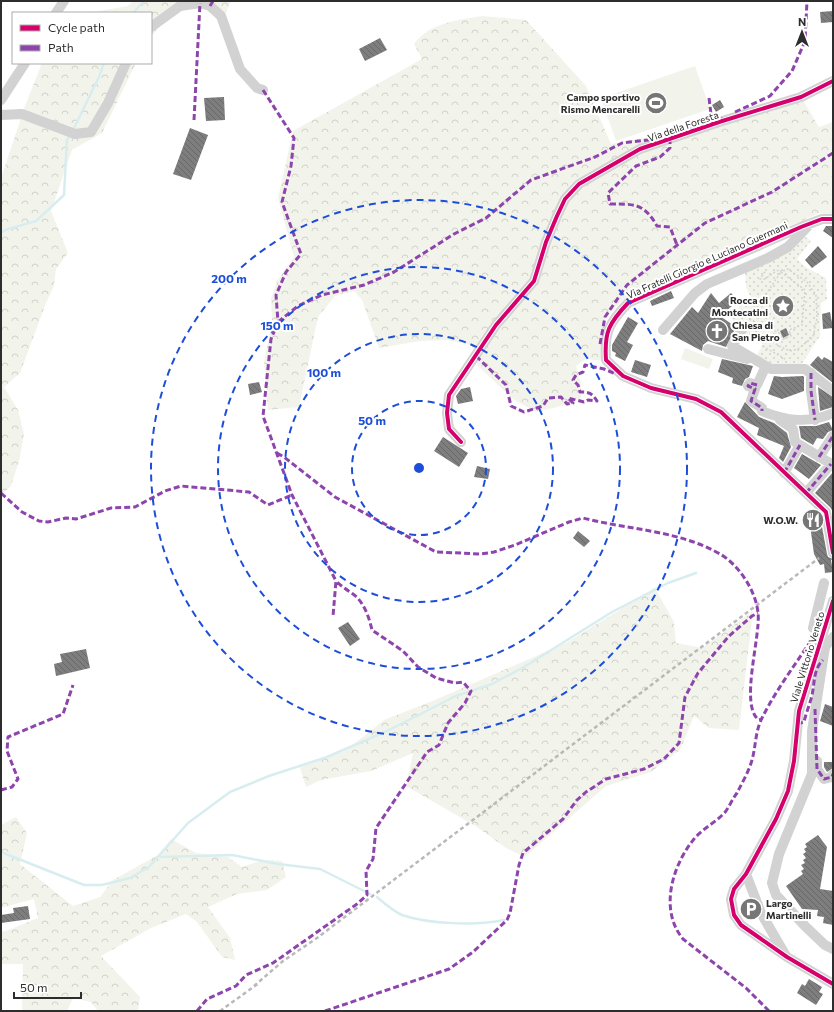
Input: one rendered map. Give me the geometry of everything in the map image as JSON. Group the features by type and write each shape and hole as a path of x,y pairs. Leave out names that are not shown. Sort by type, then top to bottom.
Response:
{"street":[{"path":"57,12 64,1"},
{"path":"152,26 180,6 200,3 210,6 221,16 240,68 257,88 263,90"},
{"path":"1,100 24,64"},
{"path":"1,115 22,114 75,134 91,132 108,103 126,64"},
{"name":"Via della Foresta","path":"461,442 449,429 447,413 449,395 496,325 534,280 546,242 557,216 565,199 579,184 640,149 718,122 801,97 833,81"},
{"name":"Via Fratelli Giorgio e Luciano Guermani","path":"833,219 822,219 811,223 710,265 628,303 613,319 604,342 606,360 623,376 651,388 696,400 721,412 826,512 831,523 833,553"},
{"path":"664,330 695,293 707,284 768,258 788,247 811,223"},
{"path":"747,330 732,346 770,369 805,369 833,391"},
{"path":"708,349 756,362 764,370 775,372 776,369"},
{"path":"764,370 757,385 750,383 748,386 756,389 751,401 762,408 762,411 779,418 809,421 830,415"},
{"path":"811,373 810,392 815,420"},
{"path":"779,418 781,422 793,429 795,442 832,465 806,493"},
{"path":"819,457 833,436"},
{"path":"784,473 800,445"},
{"path":"823,631 813,628 824,583"},
{"name":"Viale Vittorio Veneto","path":"833,601 799,711 794,761 788,791 776,819 746,874 732,893 731,906 735,918 747,930 787,957 833,984"},
{"path":"833,637 825,648 812,732 812,774 779,854 772,882 776,895 825,945 833,949"},
{"path":"816,709 817,769 824,779 832,777 833,774"},
{"name":"Viale Vittorio Veneto","path":"746,874 761,913 787,957"}],"path":[{"path":"747,330 790,351 798,349 813,337 817,318 816,294 807,282 788,269 781,272 749,320 779,333 783,339 791,336 789,330 802,325 806,290 781,272"},
{"path":"763,346 800,369"}],"green space":[{"path":"133,1 231,1 225,15 209,9 189,8 168,16 152,36 152,12 94,12 128,6"},
{"path":"482,16 526,20 586,86 611,144 703,127 801,97 819,127 833,122 833,217 820,213 623,300 605,317 602,361 586,359 576,366 581,383 581,398 561,406 536,412 513,399 477,365 475,352 471,345 447,340 420,341 379,348 362,300 354,291 335,296 318,317 299,407 268,410 264,362 272,322 271,299 277,281 294,257 278,198 293,131 422,59 414,44 428,31 454,21"},
{"path":"42,64 136,64 102,133 72,150 51,211 68,253 56,269 54,286 46,303 20,373 4,387 18,410 24,434 19,461 11,486 1,495 1,178 25,106"},
{"name":"Campo sportivo Rismo Mencarelli","path":"695,66 710,109 616,141 601,98"},
{"path":"799,232 811,241 797,259 807,268 826,278 827,300 821,302 820,336 801,365 772,364 757,355 763,344 746,333 731,318 741,304 744,307 751,298 746,287 745,272"},
{"path":"685,348 713,359 709,369 681,359"},
{"path":"655,588 674,622 676,643 702,648 753,611 739,730 709,728 694,716 680,750 651,772 606,786 525,857 506,848 477,827 406,786 413,753 371,771 321,780 306,787 299,765 345,751 384,720 435,700 566,643"},
{"path":"16,817 27,833 20,864 73,906 100,897 113,880 158,855 171,839 196,853 228,857 242,867 263,860 282,861 286,877 267,890 237,894 208,907 230,938 235,960 222,957 197,922 186,914 151,928 101,956 140,997 138,1011 98,1011 91,1002 73,998 67,1011 22,1011 23,964 1,964 1,931 6,931 38,918 34,899 1,908 1,825"}],"building":[{"path":"833,11 833,22 821,23 820,12"},
{"path":"380,38 387,50 365,61 359,49"},
{"path":"224,97 225,120 206,121 204,98"},
{"path":"720,100 724,107 716,112 712,105"},
{"path":"190,128 208,135 191,180 173,174"},
{"path":"826,226 833,226 833,238 823,231"},
{"path":"818,246 827,257 812,268 805,260"},
{"path":"671,291 674,298 652,306 650,301"},
{"path":"711,293 719,303 731,293 738,301 720,316 736,327 726,347 708,341 703,345 702,351 670,334 692,307 698,313"},
{"path":"830,312 833,328 823,329 822,314"},
{"path":"628,317 638,323 627,342 633,345 625,361 615,356 616,353 612,351 612,345"},
{"path":"786,328 789,335 783,338 780,331"},
{"path":"818,356 822,360 824,357 833,362 833,383 810,365"},
{"path":"722,359 753,366 749,377 745,379 742,386 732,383 733,378 718,372"},
{"path":"635,360 651,365 647,377 631,372"},
{"path":"774,376 803,376 804,391 782,399 768,394"},
{"path":"259,382 262,392 250,395 248,384"},
{"path":"470,387 473,401 458,404 456,396 461,389"},
{"path":"818,387 833,397 833,407 820,411"},
{"path":"745,402 759,417 774,423 787,433 791,447 783,462 779,458 784,446 757,435 759,428 737,417"},
{"path":"829,422 833,430 828,432 823,439 817,438 813,445 801,438 799,426 816,426"},
{"path":"443,437 468,453 459,467 434,451"},
{"path":"802,454 821,465 809,479 794,468"},
{"path":"477,466 490,469 488,479 474,477"},
{"path":"833,472 833,512 830,507 815,493"},
{"path":"820,516 827,554 828,557 833,559 831,560 833,572 825,573 824,564 820,565 814,554 809,518"},
{"path":"578,531 590,541 584,547 573,538"},
{"path":"348,622 360,639 350,646 338,628"},
{"path":"86,649 90,668 56,676 54,664 62,662 60,654"},
{"path":"825,704 833,707 833,726 820,721"},
{"path":"824,762 833,762 833,768 827,772 824,767"},
{"path":"818,835 827,847 820,889 833,891 833,925 823,923 824,917 817,916 818,910 802,909 786,886 803,874 801,871 804,869 801,865 805,863 803,860 806,858 803,854 806,852 804,849 807,847 805,844"},
{"path":"28,906 30,919 1,923 1,915 14,913 13,908"},
{"path":"809,979 822,987 819,992 823,994 816,1005 797,993 802,984 805,986"}],"waterway":[{"path":"134,12 144,1"},
{"path":"73,130 99,77 104,64"},
{"path":"1,233 5,230 36,221 64,195 67,140 71,134"},
{"path":"1,852 84,885 102,885 130,878 149,867 188,823 230,792 269,776 327,757 387,731 456,696 492,684 524,667 612,612 668,583 696,573"},
{"path":"161,857 232,855 278,864 320,869 370,894"},
{"path":"377,897 402,915 413,918 453,923 480,923 504,920"}],"railway":[{"path":"254,986 283,961 317,938 819,558"},
{"path":"220,1011 259,983"}],"marked path":[{"path":"210,6 213,1"},
{"path":"735,112 770,96 792,71 805,41 807,1"},
{"path":"194,120 200,3"},
{"path":"263,90 294,138 291,166 282,202 301,254 286,272 276,295 278,322 271,339 263,416 292,495 336,581 333,616"},
{"path":"709,98 711,114 724,120"},
{"path":"670,138 670,148 660,157 636,166 608,193 610,204 638,206 648,213 657,226 670,227 677,245"},
{"path":"278,322 298,306 322,295 364,285 394,272 454,234 486,218 531,180 595,157 622,143 656,139"},
{"path":"600,344 605,317 627,285 705,223 772,192 833,153"},
{"path":"476,356 506,385 511,406 524,412 543,406 548,398 561,397 567,404 573,403 568,398 584,402 588,400 597,401 594,396 586,392 580,392 578,385 573,380 576,375 583,372 585,365 604,369 616,374"},
{"path":"811,373 811,391 815,420"},
{"path":"757,385 750,383 748,386 755,389 751,401 762,408 762,411"},
{"path":"819,457 833,436"},
{"path":"784,473 800,445"},
{"path":"277,453 335,497 436,552 481,554 494,552 515,545 569,522 583,518 670,535 704,546 720,554 740,572 750,588 757,605 758,624 752,670 751,701 753,712 759,720 762,719"},
{"path":"806,493 831,464"},
{"path":"1,493 22,512 39,521 48,522 66,518 76,519 111,508 135,507 165,491 181,486 249,492 268,505 292,495"},
{"path":"197,1011 207,999 236,986 246,975 273,963 357,904 367,895 366,871 373,859 376,828 427,752 439,745 448,723 465,703 471,691 463,682 455,683 436,678 418,667 403,651 372,630 368,615 363,605 357,597 336,581"},
{"path":"325,1011 449,969 473,952 507,920 510,913 519,865 523,853 563,819 577,800 586,792 606,779 644,769 664,759 679,743 685,697 698,673 729,636 752,616 758,613"},
{"path":"769,1011 746,988 683,939 676,927 672,915 670,902 671,888 686,850 698,835 726,811 737,793 751,764 760,723 767,708 812,639 816,634 822,634"},
{"path":"797,724 804,722 812,695 817,668 823,660"},
{"path":"1,790 12,787 18,779 7,751 8,737 63,714 73,685"},
{"path":"815,709 817,769 824,779 832,777 833,774"}],"cycle path":[{"path":"461,442 449,429 447,413 449,395 496,325 534,281 546,242 557,216 565,199 579,184 640,149 719,122 801,97 833,81"},
{"path":"833,219 822,219 801,227 628,303 612,322 606,342 606,360 623,376 651,388 696,399 721,412 826,512 833,553"},
{"path":"833,601 799,711 794,761 788,791 776,819 746,874 734,889 731,899 734,915 741,925 787,957 833,984"}],"place":[{"name":"Campo sportivo Rismo Mencarelli","path":"656,103"},
{"name":"Rocca di Montecatini","path":"783,306"},
{"name":"Chiesa di San Pietro","path":"717,331"},
{"name":"W.O.W.","path":"813,520"},
{"name":"Largo Martinelli","path":"751,909"}]}
